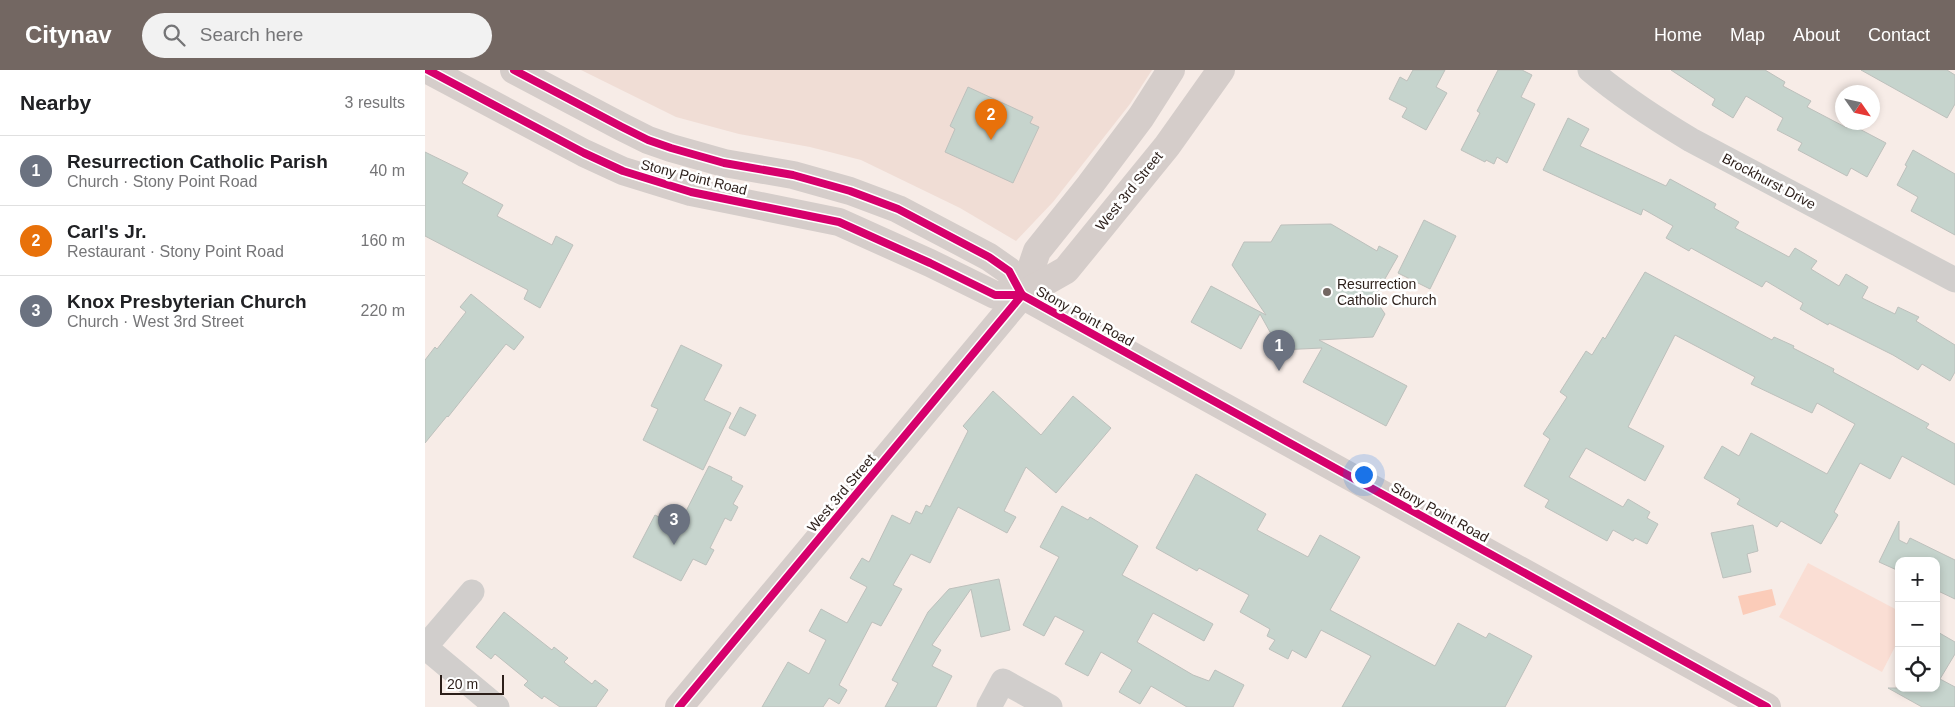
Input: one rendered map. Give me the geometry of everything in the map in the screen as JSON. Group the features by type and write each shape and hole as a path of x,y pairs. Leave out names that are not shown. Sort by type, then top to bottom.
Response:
{"main road":[{"name":"Stony Point Road","path":"428,70 552,137 623,171 691,192 839,222 995,295 1022,295 1767,707"},
{"name":"Stony Point Road","path":"514,70 631,132 663,146 693,156 802,178 850,191 898,209 989,257 1009,271 1022,295"},
{"name":"West 3rd Street","path":"679,707 1022,295 1037,252 1141,117 1171,70"},
{"name":"West 3rd Street","path":"1022,295 1066,270 1167,146 1221,70"}],"street":[{"name":"Brockhurst Drive","path":"1590,70 1615,91 1691,140 1955,280"},
{"path":"472,592 425,647 497,707"},
{"path":"989,707 1003,681 1051,707"}],"shaded area":[{"path":"581,70 1152,70 1130,104 1053,202 1016,241 960,208 861,160 810,147 739,134 676,117"},
{"path":"1808,563 1895,609 1895,647 1882,672 1779,617"},
{"path":"1772,589 1776,605 1743,615 1738,596"}],"building":[{"path":"1413,70 1445,70 1436,87 1447,93 1426,130 1402,117 1407,108 1389,99 1400,77 1407,81"},
{"path":"1498,70 1522,70 1532,75 1521,97 1535,104 1507,163 1497,157 1494,164 1486,160 1485,162 1461,150 1480,113 1477,111"},
{"path":"1671,70 1765,70 1785,82 1783,86 1811,101 1807,107 1835,122 1835,130 1861,130 1886,143 1867,177 1851,168 1847,176 1798,150 1802,143 1777,130 1783,118 1746,96 1733,118 1712,105 1715,99"},
{"path":"1861,70 1947,70 1955,75 1955,104 1947,118"},
{"path":"968,87 1033,117 1030,123 1039,127 1013,183 945,152 955,129 950,126"},
{"path":"1568,118 1589,129 1580,146 1666,186 1670,179 1716,204 1714,208 1739,222 1735,228 1789,257 1795,248 1817,261 1811,269 1839,286 1846,274 1868,287 1862,298 1895,314 1898,307 1919,317 1916,321 1955,345 1955,372 1950,381 1922,364 1918,370 1893,355 1829,323 1828,325 1800,309 1803,303 1766,281 1762,287 1691,248 1689,251 1666,238 1673,226 1643,209 1641,215 1543,170"},
{"path":"1913,150 1955,174 1955,235 1911,211 1918,197 1897,185"},
{"path":"425,152 468,173 462,183 503,205 497,216 552,245 556,236 573,245 540,308 524,299 528,290 425,236"},
{"path":"1424,220 1456,236 1430,289 1398,273"},
{"name":"Resurrection Catholic Church","path":"1331,224 1377,251 1379,246 1398,256 1374,298 1385,314 1373,337 1319,340 1407,386 1386,426 1303,382 1322,348 1280,350 1260,314 1241,349 1191,322 1211,286 1266,315 1232,265 1244,242 1271,242 1281,225"},
{"path":"1645,272 1772,340 1774,337 1794,346 1793,348 1834,369 1833,372 1929,424 1926,428 1955,444 1955,485 1902,456 1890,479 1860,463 1834,512 1838,515 1821,544 1781,521 1777,527 1737,504 1740,499 1704,478 1722,446 1739,456 1751,433 1827,474 1855,424 1817,403 1812,413 1751,384 1755,377 1675,335 1628,427 1664,446 1645,481 1586,448 1569,477 1623,507 1628,499 1650,512 1647,518 1658,524 1647,544 1635,538 1633,541 1613,530 1607,541 1545,507 1549,500 1524,486 1550,439 1543,434 1567,397 1560,392 1586,351 1592,355 1603,337 1605,339"},
{"path":"471,294 524,337 514,350 506,344 425,443 425,360 435,347 437,349 466,312 460,307"},
{"path":"681,345 722,365 704,400 731,413 703,470 643,440 658,409 651,406"},
{"path":"993,391 1041,435 1073,396 1111,428 1056,493 1026,467 1004,511 1016,517 1007,533 958,507 930,563 911,554 893,585 902,589 881,626 872,622 839,685 847,690 839,704 829,698 823,707 762,707 788,662 809,674 826,640 809,631 821,609 847,623 867,587 850,578 862,558 869,562 892,515 910,524 916,511 922,514 926,505 930,507 968,431 963,426"},
{"path":"740,407 756,415 745,436 729,428"},
{"path":"709,466 732,477 731,480 743,486 733,504 738,507 731,521 725,518 710,548 714,550 706,565 693,559 681,581 633,557 655,515 678,527"},
{"path":"1196,474 1266,514 1257,530 1308,557 1320,535 1360,557 1330,610 1435,666 1458,623 1486,638 1489,633 1532,656 1505,707 1342,707 1371,656 1321,630 1306,658 1292,650 1288,659 1269,649 1275,640 1267,636 1270,629 1240,612 1249,595 1199,568 1197,571 1156,548"},
{"path":"1062,506 1088,520 1090,517 1138,546 1122,575 1213,624 1204,641 1153,613 1137,642 1193,675 1209,681 1215,670 1244,685 1233,707 1187,707 1151,686 1140,704 1119,692 1132,670 1101,652 1088,676 1065,664 1084,631 1055,616 1044,636 1023,625 1059,557 1040,547"},
{"path":"1899,521 1899,540 1907,544 1910,538 1955,560 1955,599 1940,592 1940,557 1895,557 1895,569 1879,562"},
{"path":"1753,525 1758,551 1747,554 1751,572 1723,578 1711,533"},
{"path":"999,579 1010,630 981,637 971,589 932,645 941,650 932,666 952,676 936,707 885,707 898,683 892,680 928,612 949,589"},
{"path":"504,612 552,650 554,647 568,658 564,662 592,684 595,680 608,690 596,707 560,707 544,696 542,699 524,685 528,681 495,654 491,659 476,647"},
{"path":"1940,633 1955,642 1955,654 1940,679"},
{"path":"1940,679 1955,687 1955,707 1922,707 1895,692 1940,692"}],"cycle path":[{"path":"428,70 584,153 623,171 691,192 839,222 995,295 1022,295 1767,707"},
{"path":"514,70 648,140 724,163 793,175 850,191 898,209 989,257 1009,271 1022,295"},
{"path":"679,707 1022,295"}],"place":[{"name":"Carl's Jr.","path":"991,140"},
{"name":"Resurrection Catholic Church","path":"1327,292"},
{"name":"Resurrection Catholic Parish","path":"1279,371"},
{"name":"Knox Presbyterian Church","path":"674,545"}]}
